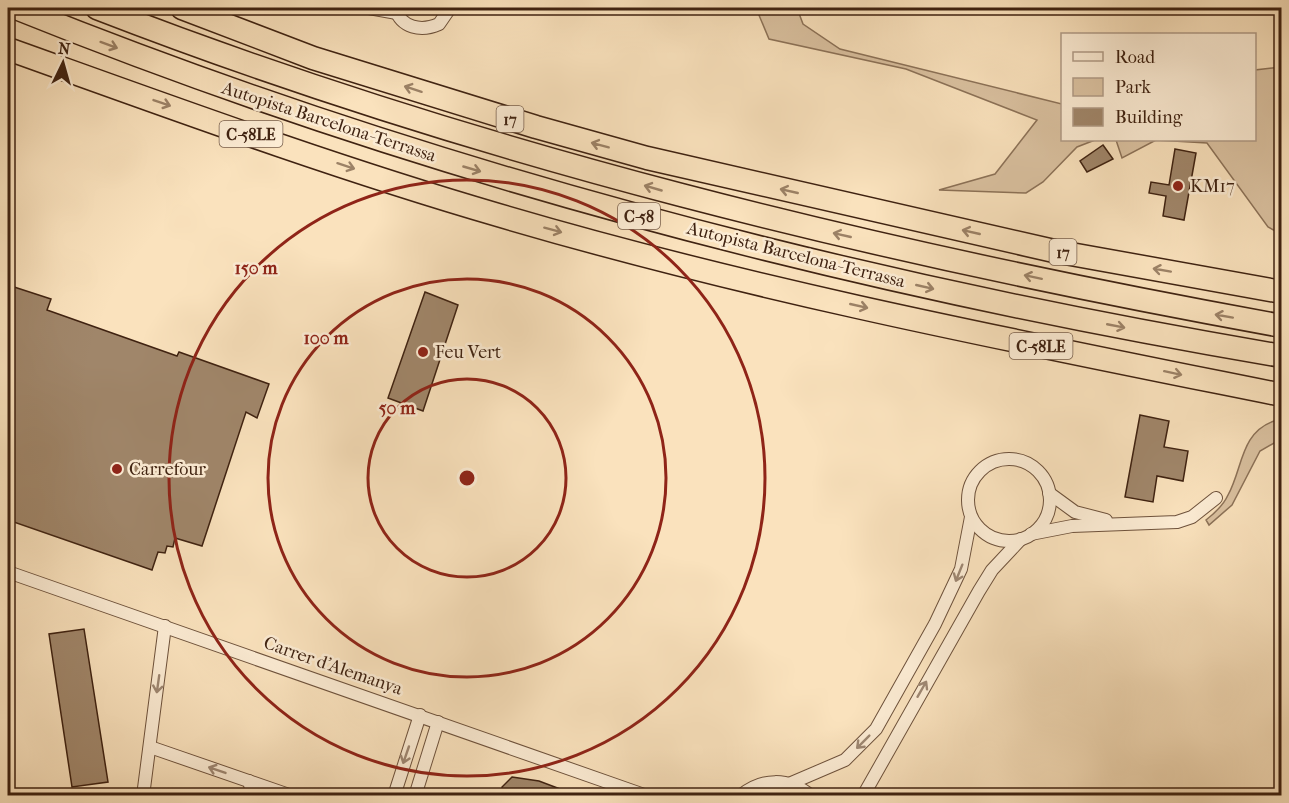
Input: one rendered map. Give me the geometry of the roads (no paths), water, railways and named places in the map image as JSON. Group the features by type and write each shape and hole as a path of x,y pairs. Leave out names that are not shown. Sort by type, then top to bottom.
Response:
{"highway":[{"name":"Autopista Barcelona-Terrassa","path":"16,8 103,43 343,129 564,196 792,255 933,288 1281,356"},
{"name":"Autopista Barcelona-Terrassa","path":"97,8 352,99 667,192 939,257 1281,326"},
{"name":"17","path":"182,8 313,58 536,127 647,158 1054,251 1281,292"},
{"name":"C-58LE","path":"8,49 400,184 496,215 610,246 955,328 1281,395"}],"street":[{"path":"369,8 396,10 404,22 417,29 431,28 443,20 450,8"},
{"path":"789,784 845,760 876,729 956,582 965,557 971,517 968,498 971,484 980,471 999,460 1015,459 1029,464 1041,474 1049,494 1049,507 1044,520 989,575 863,795"},
{"path":"1049,494 1075,512 1118,523"},
{"path":"971,517 983,532 995,538 1026,537 1072,526 1177,522 1192,517 1216,498"},
{"name":"Carrer d'Alemanya","path":"8,572 647,795"},
{"path":"143,795 165,626"},
{"path":"394,795 420,716"},
{"path":"415,795 438,722"},
{"path":"150,747 292,795"},
{"path":"249,781 253,795"},
{"path":"740,795 764,782 789,784 811,795"}],"place":[{"name":"KM17","path":"1178,186"},
{"name":"Feu Vert","path":"423,352"},
{"name":"Carrefour","path":"117,469"}]}
